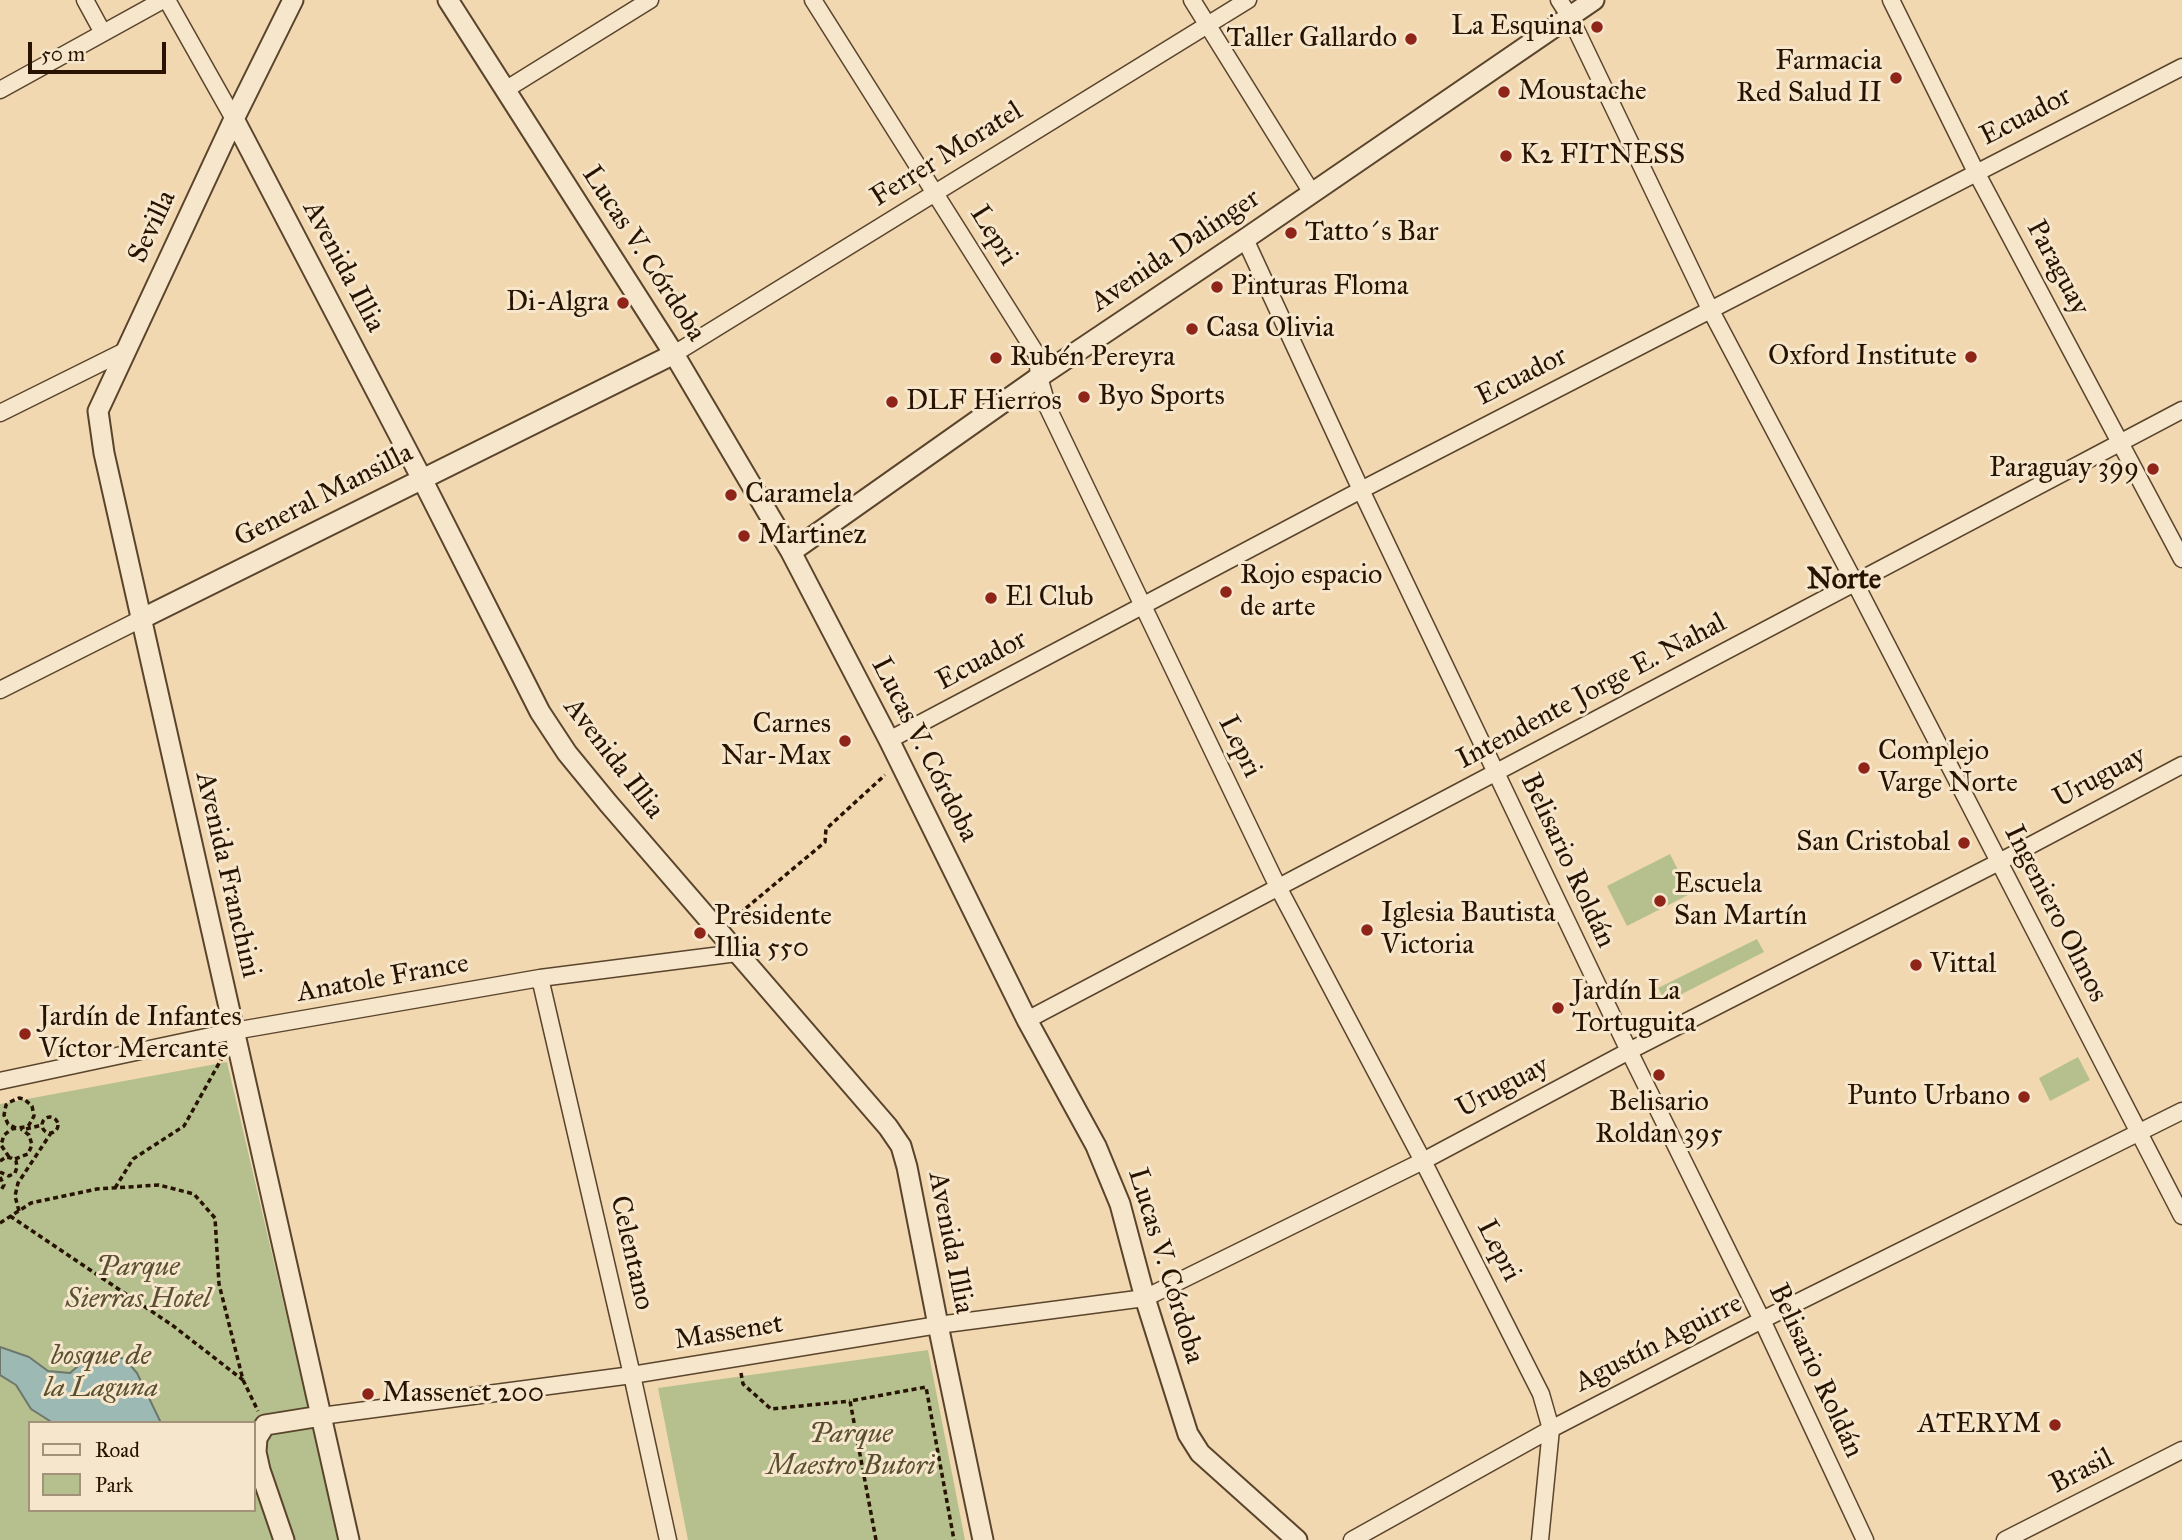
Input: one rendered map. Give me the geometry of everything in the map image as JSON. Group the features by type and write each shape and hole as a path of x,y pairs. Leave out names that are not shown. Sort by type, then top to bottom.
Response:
{"street":[{"path":"85,0 103,33"},
{"path":"0,90 165,0"},
{"name":"Avenida Illia","path":"165,0 234,119 540,712 567,753 888,1127 901,1146 983,1540"},
{"name":"Sevilla","path":"127,350 234,119 293,0"},
{"name":"Lucas V. Córdoba","path":"448,0 674,354 791,552 889,740 1027,1020 1096,1146 1120,1204 1145,1298 1188,1434 1200,1453 1297,1540"},
{"path":"505,90 650,0"},
{"name":"Lepri","path":"813,0 1037,355 1039,377 1048,408 1278,887 1423,1161 1541,1394 1551,1429 1540,1540"},
{"path":"1192,0 1312,193"},
{"name":"Ferrer Moratel","path":"674,354 1248,0"},
{"name":"Ingeniero Olmos","path":"1559,0 1570,17 1710,309 1855,583 2182,1216"},
{"name":"Avenida Dalinger","path":"791,552 1039,377 1594,0"},
{"name":"Paraguay","path":"1891,0 1976,172 2182,559"},
{"name":"Ecuador","path":"889,740 1361,490 2182,67"},
{"name":"Belisario Roldán","path":"1245,239 1361,490 1629,1051 1762,1320 1865,1540"},
{"path":"0,413 127,350"},
{"name":"Avenida Franchini","path":"127,350 98,411 104,453 349,1540"},
{"name":"General Mansilla","path":"0,690 674,354"},
{"name":"Intendente Jorge E. Nahal","path":"1027,1020 2182,410"},
{"name":"Uruguay","path":"1145,1298 1423,1161 1629,1051 2182,765"},
{"name":"Anatole France","path":"0,1081 234,1031 540,978 737,953"},
{"name":"Celentano","path":"540,978 668,1540"},
{"name":"Agustín Aguirre","path":"1352,1540 1551,1429 1762,1320 2182,1111"},
{"name":"Massenet","path":"321,1416 632,1375 938,1325 1145,1298"},
{"path":"284,1540 260,1470 257,1438 265,1425 321,1416"},
{"name":"Brasil","path":"2005,1540 2182,1450"}],"path":[{"path":"718,932 825,842 825,829 900,762"},
{"path":"115,1188 133,1159 184,1126 217,1070 234,1031"},
{"path":"0,1161 11,1158 23,1157 28,1154 32,1145 29,1135 18,1129 8,1124 4,1115 9,1101 19,1098 29,1102 34,1116 29,1125 18,1129 7,1132 2,1140 2,1149 11,1158 17,1164 15,1173 9,1176 1,1175 4,1185 0,1192"},
{"path":"19,1211 15,1196 18,1183 51,1133 58,1128 55,1118 47,1117 42,1125 46,1132 51,1133"},
{"path":"18,1129 42,1125"},
{"path":"0,1223 31,1203 97,1189 159,1185 194,1194 215,1218 219,1284 243,1380 265,1425"},
{"path":"10,1216 172,1325 243,1380"},
{"path":"739,1357 743,1384 771,1409 850,1401 926,1387 954,1540"},
{"path":"850,1401 876,1540"}],"green space":[{"path":"1670,854 1690,894 1627,926 1607,886"},
{"path":"1757,939 1764,952 1674,998 1664,999 1658,988"},
{"path":"2078,1057 2090,1080 2050,1101 2039,1078"},
{"name":"Parque Sierras Hotel","path":"227,1062 339,1540 0,1540 0,1104"},
{"name":"Parque Maestro Butori","path":"928,1350 965,1540 688,1540 658,1388"}],"water":[{"path":"0,1347 29,1357 48,1371 70,1373 84,1361 103,1353 125,1359 137,1373 160,1421 50,1421 31,1409 16,1385 0,1375"}],"place":[{"name":"La Esquina","path":"1597,27"},
{"name":"Taller Gallardo","path":"1411,39"},
{"name":"Farmacia Red Salud II","path":"1896,78"},
{"name":"Moustache","path":"1504,92"},
{"name":"K2 FITNESS","path":"1506,156"},
{"name":"Tatto´s Bar","path":"1291,233"},
{"name":"Pinturas Floma","path":"1217,287"},
{"name":"Di-Algra","path":"623,303"},
{"name":"Casa Olivia","path":"1192,329"},
{"name":"Oxford Institute","path":"1971,357"},
{"name":"Rubén Pereyra","path":"996,358"},
{"name":"Byo Sports","path":"1084,397"},
{"name":"DLF Hierros","path":"892,402"},
{"name":"Paraguay 399","path":"2153,469"},
{"name":"Caramela","path":"731,495"},
{"name":"Martinez","path":"744,536"},
{"name":"Rojo espacio de arte","path":"1226,592"},
{"name":"El Club","path":"991,598"},
{"name":"Carnes Nar-Max","path":"845,741"},
{"name":"Complejo Varge Norte","path":"1864,768"},
{"name":"San Cristobal","path":"1964,843"},
{"name":"Escuela San Martín","path":"1660,901"},
{"name":"Iglesia Bautista Victoria","path":"1367,930"},
{"name":"Presidente Illia 550","path":"700,933"},
{"name":"Vittal","path":"1916,965"},
{"name":"Jardín La Tortuguita","path":"1558,1008"},
{"name":"Jardín de Infantes Víctor Mercante","path":"25,1034"},
{"name":"Belisario Roldan 395","path":"1659,1075"},
{"name":"Punto Urbano","path":"2024,1097"},
{"name":"Massenet 200","path":"368,1394"},
{"name":"ATERYM","path":"2055,1425"}],"district":[{"name":"Norte","path":"1844,581"}],"park label":[{"name":"bosque de la Laguna","path":"101,1373"}]}
